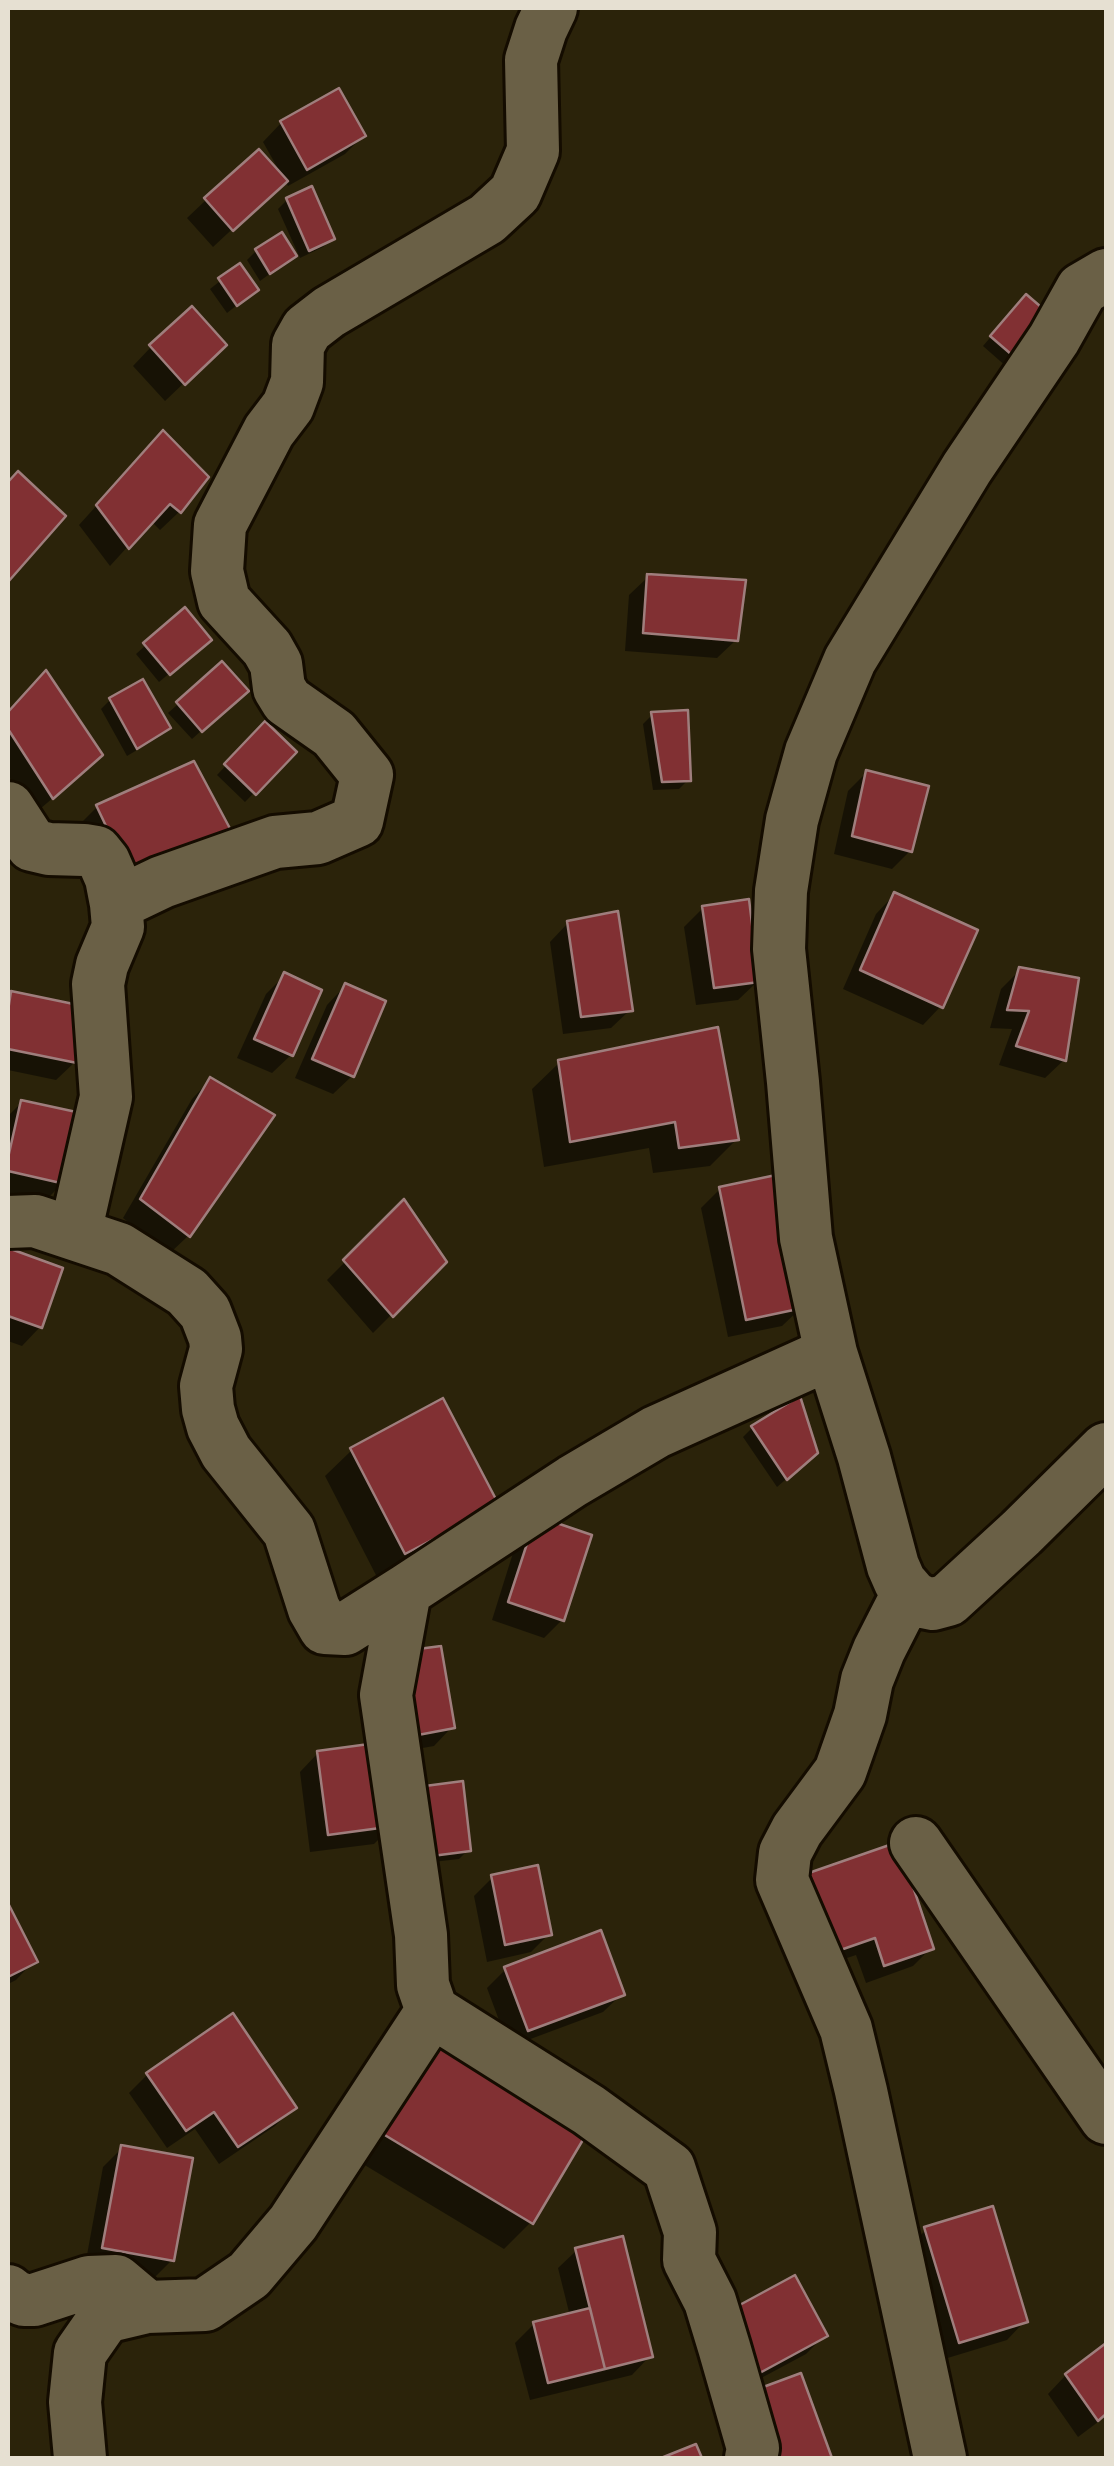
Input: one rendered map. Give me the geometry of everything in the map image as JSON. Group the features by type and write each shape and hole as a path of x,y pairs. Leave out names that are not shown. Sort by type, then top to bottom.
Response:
{"street":[{"path":"116,904 162,882 275,842 318,838 357,820 367,775 334,734 286,701 278,688 276,664 267,648 224,601 218,571 220,525 269,430 288,406 296,382 298,346 308,329 329,312 488,220 515,193 533,151 531,60 551,8"},
{"path":"1106,275 1082,289 850,660 811,752 792,820 779,949 806,1238 832,1353 900,1582 913,1598 934,1604 948,1600 1106,1449"},
{"path":"16,836 49,849 96,852 111,878 116,904 118,927 98,984 106,1097 75,1234"},
{"path":"8,1222 35,1222 119,1250 186,1292 205,1312 216,1348 206,1386 213,1427 226,1452 289,1530 314,1609 325,1628 345,1629 573,1481 656,1432 832,1353"},
{"path":"405,1591 386,1695 421,1935 423,1985 432,2012 589,2110 669,2168 690,2232 689,2260 710,2301 753,2448 750,2458"},
{"path":"908,1593 867,1680 840,1772 797,1830 785,1853 782,1880 846,2028 940,2458"},
{"path":"916,1844 1106,2118"},
{"path":"80,2458 75,2402 80,2353 105,2317 147,2308 204,2305 250,2275 293,2223 432,2012"},
{"path":"8,2291 24,2300 34,2300 89,2282 116,2281 147,2308"}],"building":[{"path":"339,88 366,136 307,170 280,121"},
{"path":"259,149 288,181 233,231 204,198"},
{"path":"312,186 335,239 309,251 286,198"},
{"path":"282,232 297,256 270,274 255,249"},
{"path":"240,263 259,290 237,306 218,278"},
{"path":"1026,294 1055,319 1019,361 990,336"},
{"path":"192,306 227,345 185,385 149,345"},
{"path":"163,430 209,477 181,513 170,504 129,549 96,505"},
{"path":"18,471 66,516 8,582 8,482"},
{"path":"647,574 746,580 738,641 643,633"},
{"path":"185,607 212,640 170,675 143,643"},
{"path":"222,661 249,691 202,732 176,702"},
{"path":"46,670 103,755 53,799 8,729 8,712"},
{"path":"143,679 171,728 137,749 109,698"},
{"path":"688,710 691,781 662,782 651,712"},
{"path":"265,721 297,752 256,795 224,764"},
{"path":"194,761 234,836 126,868 96,805"},
{"path":"866,770 929,786 912,852 852,836"},
{"path":"894,892 978,930 943,1008 860,970"},
{"path":"749,899 759,982 714,988 702,906"},
{"path":"618,911 633,1011 581,1017 567,921"},
{"path":"1019,967 1079,978 1066,1061 1016,1046 1029,1011 1007,1010"},
{"path":"284,972 322,990 293,1056 254,1039"},
{"path":"345,983 386,1001 354,1077 312,1059"},
{"path":"11,991 88,1007 77,1063 8,1049"},
{"path":"718,1027 739,1140 679,1148 675,1122 570,1142 558,1060"},
{"path":"210,1077 275,1115 190,1237 140,1199"},
{"path":"21,1100 81,1113 65,1184 8,1171"},
{"path":"776,1175 803,1308 746,1320 719,1187"},
{"path":"404,1199 447,1262 393,1317 343,1260"},
{"path":"8,1248 63,1268 42,1328 8,1316"},
{"path":"800,1396 818,1453 787,1480 751,1426"},
{"path":"443,1398 499,1505 405,1554 350,1448"},
{"path":"536,1516 592,1535 564,1621 508,1602"},
{"path":"441,1646 455,1728 418,1735 403,1651"},
{"path":"384,1742 395,1826 328,1835 317,1751"},
{"path":"463,1781 471,1851 432,1856 425,1786"},
{"path":"898,1842 934,1949 884,1966 875,1938 826,1955 800,1876"},
{"path":"538,1865 552,1935 505,1945 491,1875"},
{"path":"8,1903 38,1962 8,1977"},
{"path":"601,1930 625,1995 528,2031 504,1967"},
{"path":"233,2013 297,2108 238,2147 214,2112 186,2131 146,2073"},
{"path":"432,2039 587,2133 533,2224 378,2131"},
{"path":"121,2145 193,2158 174,2261 102,2248"},
{"path":"993,2206 1028,2322 959,2343 924,2227"},
{"path":"623,2236 653,2357 605,2369 575,2248"},
{"path":"795,2275 828,2336 756,2375 723,2314"},
{"path":"590,2308 605,2369 548,2383 533,2322"},
{"path":"1106,2343 1106,2414 1098,2421 1065,2374"},
{"path":"801,2373 832,2458 770,2458 747,2393"},
{"path":"696,2444 702,2458 661,2458"}]}
